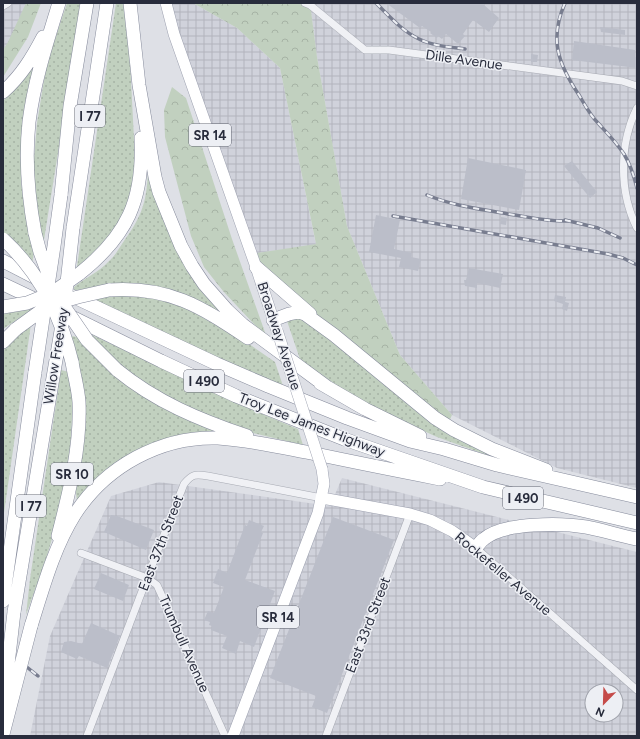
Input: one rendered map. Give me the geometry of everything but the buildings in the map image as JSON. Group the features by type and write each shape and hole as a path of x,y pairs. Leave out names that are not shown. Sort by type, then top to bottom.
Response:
{"highway":[{"path":"3,92 14,82 32,57 59,3"},
{"path":"59,3 46,44 32,104 29,124 28,180 34,232 52,283 64,306 88,340 117,370 155,397 193,416 248,436 301,451"},
{"name":"Willow Freeway","path":"3,600 61,195 70,106 88,3"},
{"name":"Willow Freeway","path":"3,708 14,612 63,319 73,228 107,3"},
{"path":"130,3 139,85 150,155 158,192 181,246 192,266 217,300 243,325 327,387"},
{"path":"3,307 27,303 52,293 99,258 116,238 134,202 139,179 141,154 139,85"},
{"name":"SR 10","path":"3,239 22,259 37,279 58,318 72,362 79,401 76,443 67,501 45,584 31,626 3,734"},
{"name":"Troy Lee James Highway","path":"3,261 217,364 268,386 347,418 408,435"},
{"path":"256,267 334,336"},
{"name":"Troy Lee James Highway","path":"3,284 236,396 344,439 483,487 637,523"},
{"path":"3,342 16,329 49,305 110,290 136,289 164,293 196,306 272,354 408,435"},
{"path":"275,325 289,314 299,312 305,314 418,405 454,430 492,449 600,489"},
{"name":"I 490","path":"408,435 424,438 444,449 497,465 637,497"},
{"path":"45,584 61,542 76,514 98,484 132,459 149,450 177,442 202,438 240,440 483,487"},
{"path":"476,548 484,538 498,531 543,524 580,526 637,539"}],"main road":[{"name":"Broadway Avenue","path":"168,3 174,34 256,267 324,477 322,498 318,513 233,736"},
{"name":"Rockefeller Avenue","path":"322,498 410,514 430,520 452,531 476,548"}],"street":[{"path":"3,6 8,3"},
{"name":"Dille Avenue","path":"305,3 310,5 365,50 389,50 622,81 637,86"},
{"path":"637,108 628,132 624,155 624,172 628,205 637,228"},
{"name":"East 37th Street","path":"87,736 184,484 189,478 194,475 208,476 322,498"},
{"name":"East 33rd Street","path":"326,736 410,514"},
{"name":"Rockefeller Avenue","path":"476,548 637,690"},
{"name":"Trumbull Avenue","path":"80,553 147,578 157,585 225,736"}],"shaded area":[{"path":"36,3 3,61 3,4"},
{"path":"171,3 193,3 237,28 280,68 316,245 251,254 195,92"},
{"path":"310,3 637,3 637,488 557,468 452,415 400,355 347,226 317,57"},
{"path":"342,478 637,552 637,736 30,736 50,636 111,496 159,482 330,506"}],"green space":[{"path":"26,3 41,3 28,37 3,77 3,50"},
{"path":"67,3 82,3 43,246 39,232 33,171 37,123 45,74"},
{"path":"116,3 127,3 136,178 119,227 76,273"},
{"path":"193,3 310,3 317,57 347,226 400,355 452,415 447,426 334,335 251,254 316,244 280,68 237,28"},
{"path":"37,64 26,125 21,183 34,253 32,264 3,232 3,101"},
{"path":"172,87 186,98 232,239 267,338 223,291 204,267 191,236 165,137 164,110"},
{"path":"148,173 150,174 224,317 213,311 100,286 73,291 74,287 111,259 128,235 138,218 144,203"},
{"path":"127,295 162,300 186,308 249,344 275,362 285,392 87,300 109,296"},
{"path":"33,309 3,329 3,312"},
{"path":"300,315 488,453 487,455 437,437 371,407 301,362 287,321"},
{"path":"31,324 3,520 3,351 16,335"},
{"path":"90,334 241,405 298,429 303,445 249,432 194,412 127,372"},
{"path":"71,336 78,337 93,353 217,430 215,435 180,436 77,501 75,485"},
{"path":"61,370 69,372 74,386 70,454 62,504 47,556 26,615 30,579"}],"railway":[{"path":"376,3 401,28 413,36 436,45 465,49"},
{"path":"565,3 557,28 558,51 561,62 572,84 590,113 624,154 632,170 637,188"},
{"path":"427,195 457,205 477,209 554,221 570,221"},
{"path":"393,216 608,254 623,258 637,265"},
{"path":"565,220 598,228 620,238"},
{"path":"3,648 38,676"}]}
